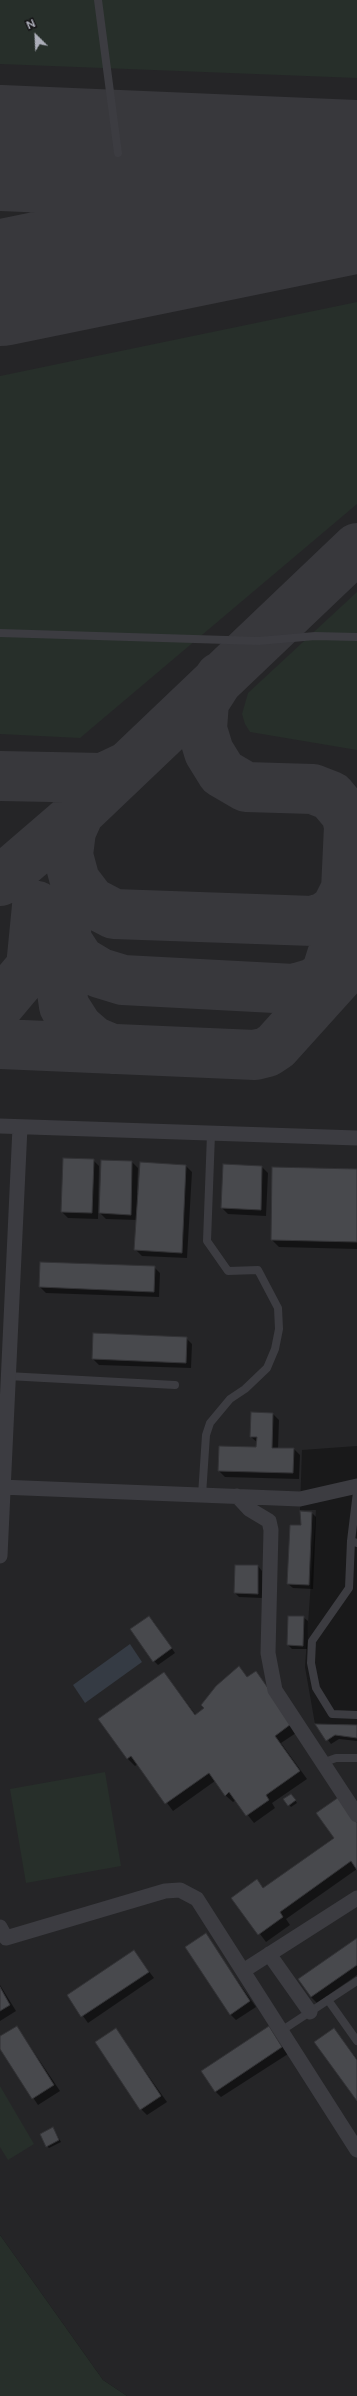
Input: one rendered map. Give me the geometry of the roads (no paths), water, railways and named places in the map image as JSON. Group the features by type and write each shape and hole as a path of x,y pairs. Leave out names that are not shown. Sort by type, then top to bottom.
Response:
{"street":[{"path":"0,1126 357,1138"},
{"path":"0,1556 7,1376 5,1304 20,1127"},
{"path":"2,1487 300,1499 357,1486"},
{"path":"237,1496 249,1509 269,1521 271,1530 268,1653 275,1690 357,1815"},
{"path":"0,1927 6,1938 165,1891 180,1890 197,1899 357,2150"},
{"path":"243,1971 357,1898"},
{"path":"269,1954 310,2012"}],"lane":[{"path":"98,0 118,153"},
{"path":"0,633 259,641 315,636 357,637"},
{"path":"202,1495 206,1435 210,1423 230,1399 246,1389 267,1368 275,1349 279,1329 278,1308 258,1270 228,1271 207,1241 211,1134"},
{"path":"7,1376 175,1385"},
{"path":"357,1492 349,1588 312,1641 311,1663 316,1688 332,1714 357,1715"},
{"path":"322,1763 336,1758 357,1758"},
{"path":"281,2031 357,1981"},
{"path":"328,2000 357,2041"}]}
